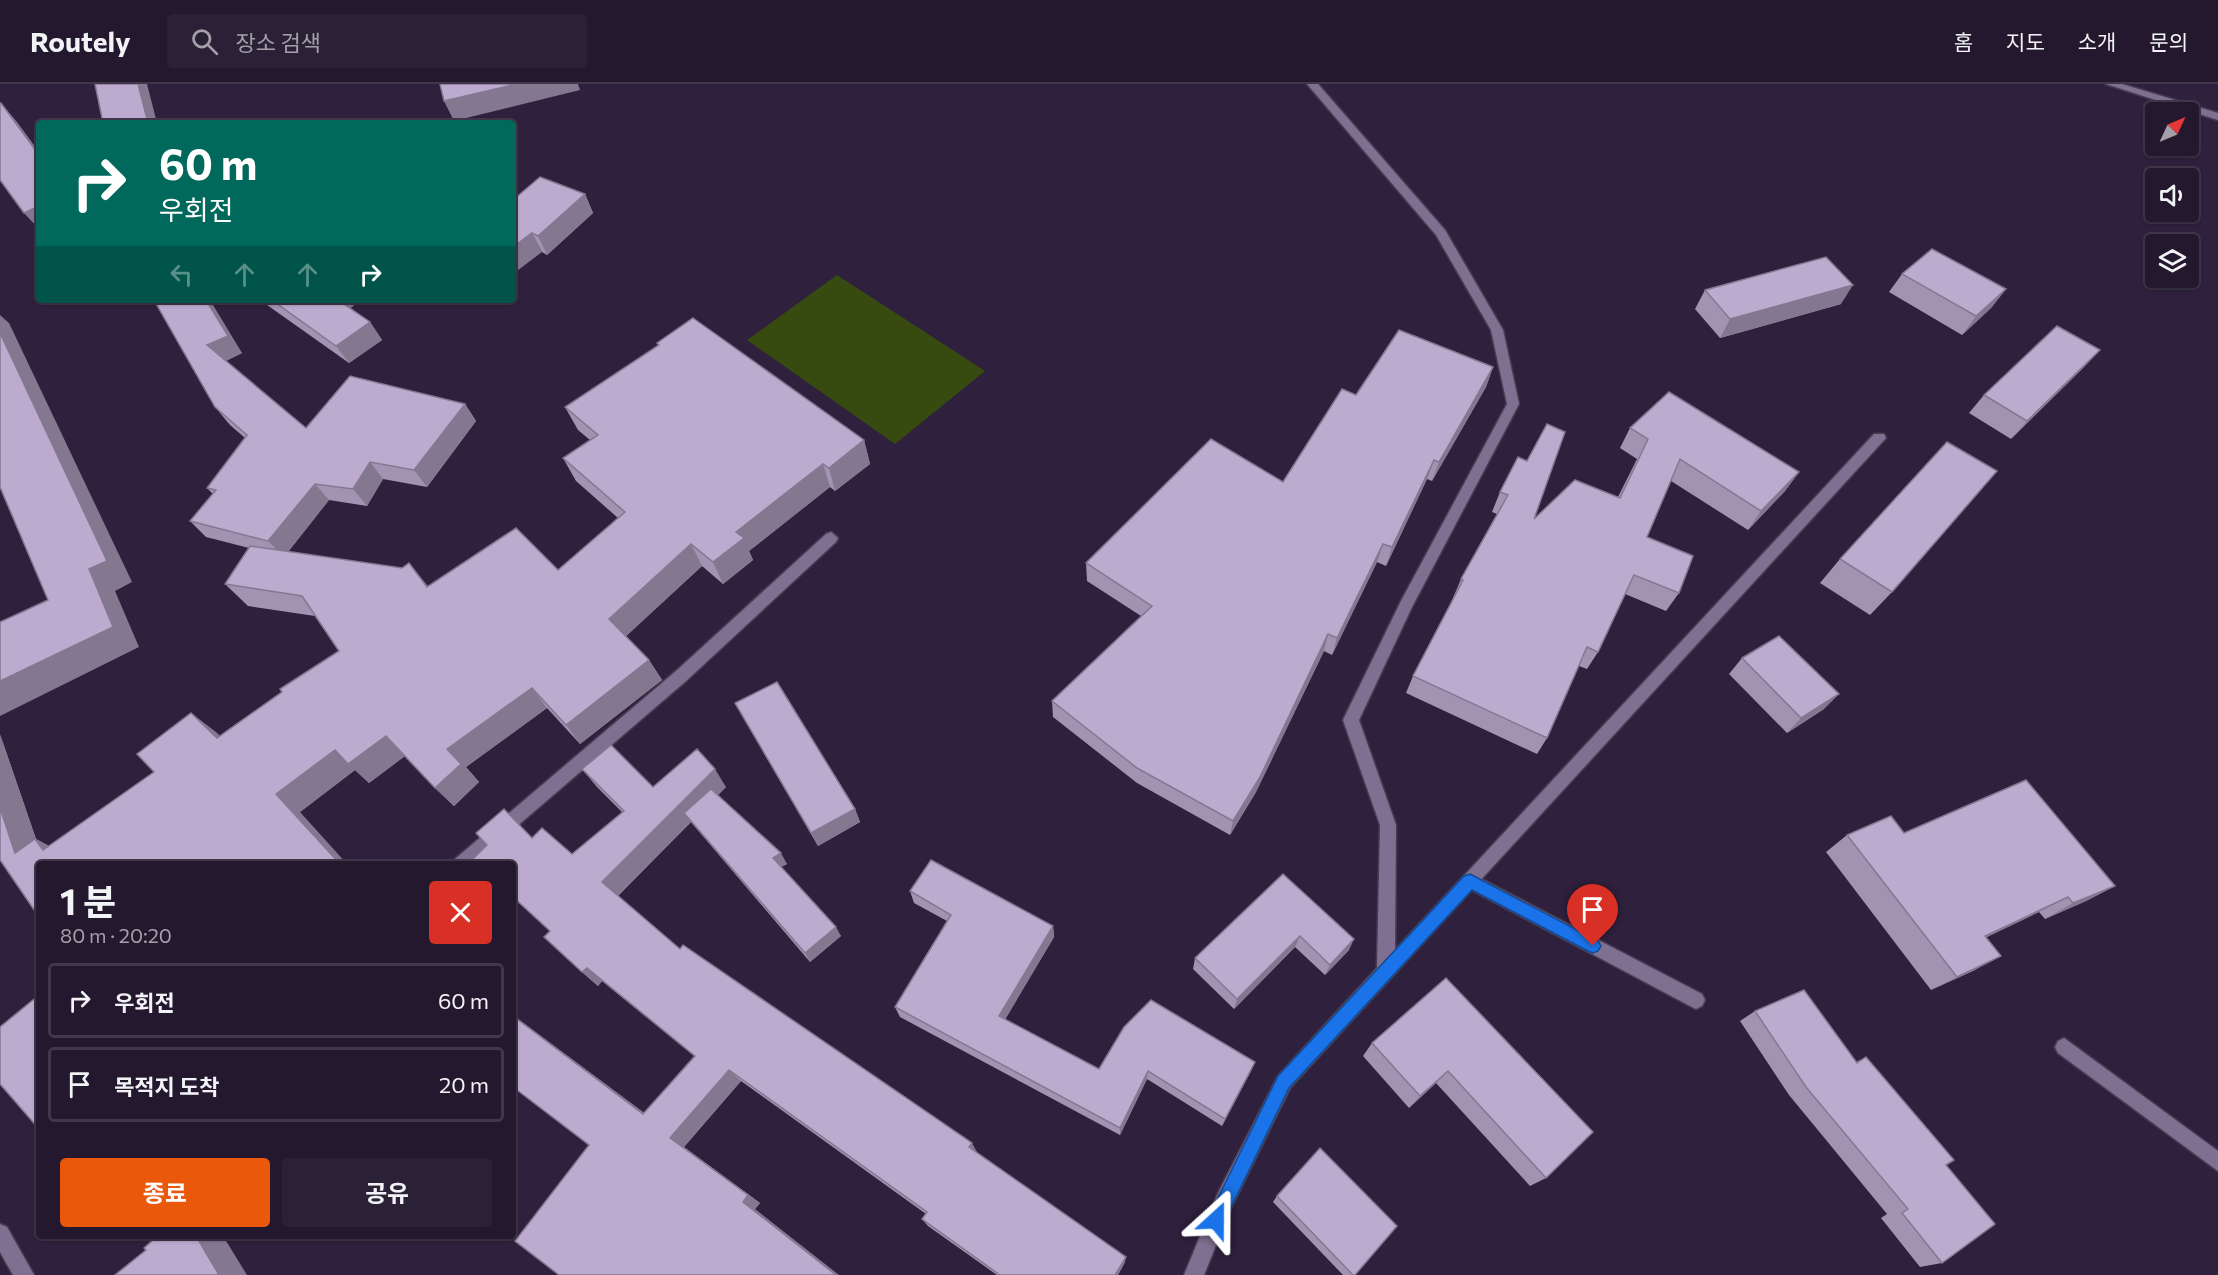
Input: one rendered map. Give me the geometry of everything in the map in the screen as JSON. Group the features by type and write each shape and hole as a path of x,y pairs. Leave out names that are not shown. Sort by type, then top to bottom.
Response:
{"street":[{"path":"1312,84 1441,233 1497,330 1513,404 1406,605 1351,720 1388,825 1386,969"},
{"path":"2111,84 2218,117"},
{"path":"1194,1275 1224,1202 1284,1082 1879,438"},
{"path":"465,861 681,676 831,538"},
{"path":"1470,881 1696,1000"},
{"path":"2064,1047 2218,1162"},
{"path":"0,1234 24,1275"}],"green space":[{"path":"837,275 985,371 895,444 747,340"}],"building":[{"path":"95,84 138,84 147,120 102,120"},
{"path":"440,84 517,84 444,101"},
{"path":"1,103 36,151 36,207 24,213 0,180"},
{"path":"540,177 585,194 538,236 532,233 516,245 516,197"},
{"path":"1932,249 2006,289 1976,316 1902,274"},
{"path":"1826,257 1853,285 1730,319 1705,290"},
{"path":"156,303 208,303 228,336 207,345 306,428 350,376 465,404 414,470 370,462 353,489 315,484 268,541 190,521 216,490 207,488 247,435 215,407"},
{"path":"276,303 342,303 370,322 336,346"},
{"path":"693,318 864,440 829,468 823,464 736,532 744,538 713,562 691,544 609,619 649,660 566,725 532,688 447,749 461,764 435,788 386,736 348,764 335,750 276,794 337,861 36,861 36,913 0,860 0,808 15,853 35,839 43,850 154,772 137,754 191,713 217,738 282,692 280,689 339,651 302,596 225,584 250,546 402,568 409,563 427,587 516,528 558,570 625,512 563,458 598,435 565,407 659,345 657,343"},
{"path":"2057,326 2100,350 2027,421 1984,395"},
{"path":"1399,330 1493,367 1439,462 1434,460 1392,547 1383,544 1337,638 1328,634 1260,777 1233,821 1137,768 1052,701 1152,606 1086,563 1211,439 1283,482 1342,389 1356,395"},
{"path":"0,333 107,561 89,569 113,627 0,681 0,622 48,600 0,487"},
{"path":"1669,392 1799,472 1761,511 1680,459 1647,537 1693,556 1679,593 1634,575 1598,652 1587,647 1547,738 1413,676 1463,580 1461,579 1508,495 1500,492 1518,457 1527,461 1547,424 1565,432 1534,519 1575,480 1620,498 1648,439 1630,428"},
{"path":"1947,442 1997,471 1892,592 1840,559"},
{"path":"1779,636 1839,694 1801,718 1742,658"},
{"path":"777,682 855,809 811,833 735,703"},
{"path":"611,745 653,787 697,749 715,769 602,882 680,949 683,945 972,1143 969,1147 1126,1257 1115,1275 1000,1275 922,1219 927,1212 729,1070 670,1138 748,1195 743,1202 836,1275 559,1275 515,1241 589,1145 516,1089 516,1018 643,1114 695,1056 587,968 582,972 544,937 550,931 516,900 516,861 472,860 487,845 476,833 504,809 532,838 542,828 572,854 624,811 582,769"},
{"path":"2026,780 2115,886 2073,903 2068,897 1985,936 2001,956 1957,977 1847,835 1891,816 1904,833"},
{"path":"711,789 781,853 773,858 836,927 805,953 684,813"},
{"path":"931,860 1053,926 999,1016 1099,1069 1124,1027 1151,1000 1255,1062 1225,1119 1148,1071 1120,1128 895,1007 951,915 910,891"},
{"path":"1283,874 1354,939 1330,965 1300,936 1237,999 1195,958"},
{"path":"1446,978 1593,1132 1546,1178 1448,1071 1420,1096 1372,1043"},
{"path":"1804,990 1857,1063 1866,1057 1954,1160 1946,1165 1995,1224 1942,1263 1902,1213 1908,1209 1806,1087 1755,1011"},
{"path":"36,997 36,1126 0,1084 0,1027"},
{"path":"1320,1148 1397,1226 1355,1275 1277,1196"},
{"path":"154,1239 198,1239 219,1275 115,1275 146,1250 144,1248"}],"route":[{"path":"1216,1220 1284,1082 1386,969 1470,881 1593,946"}]}
